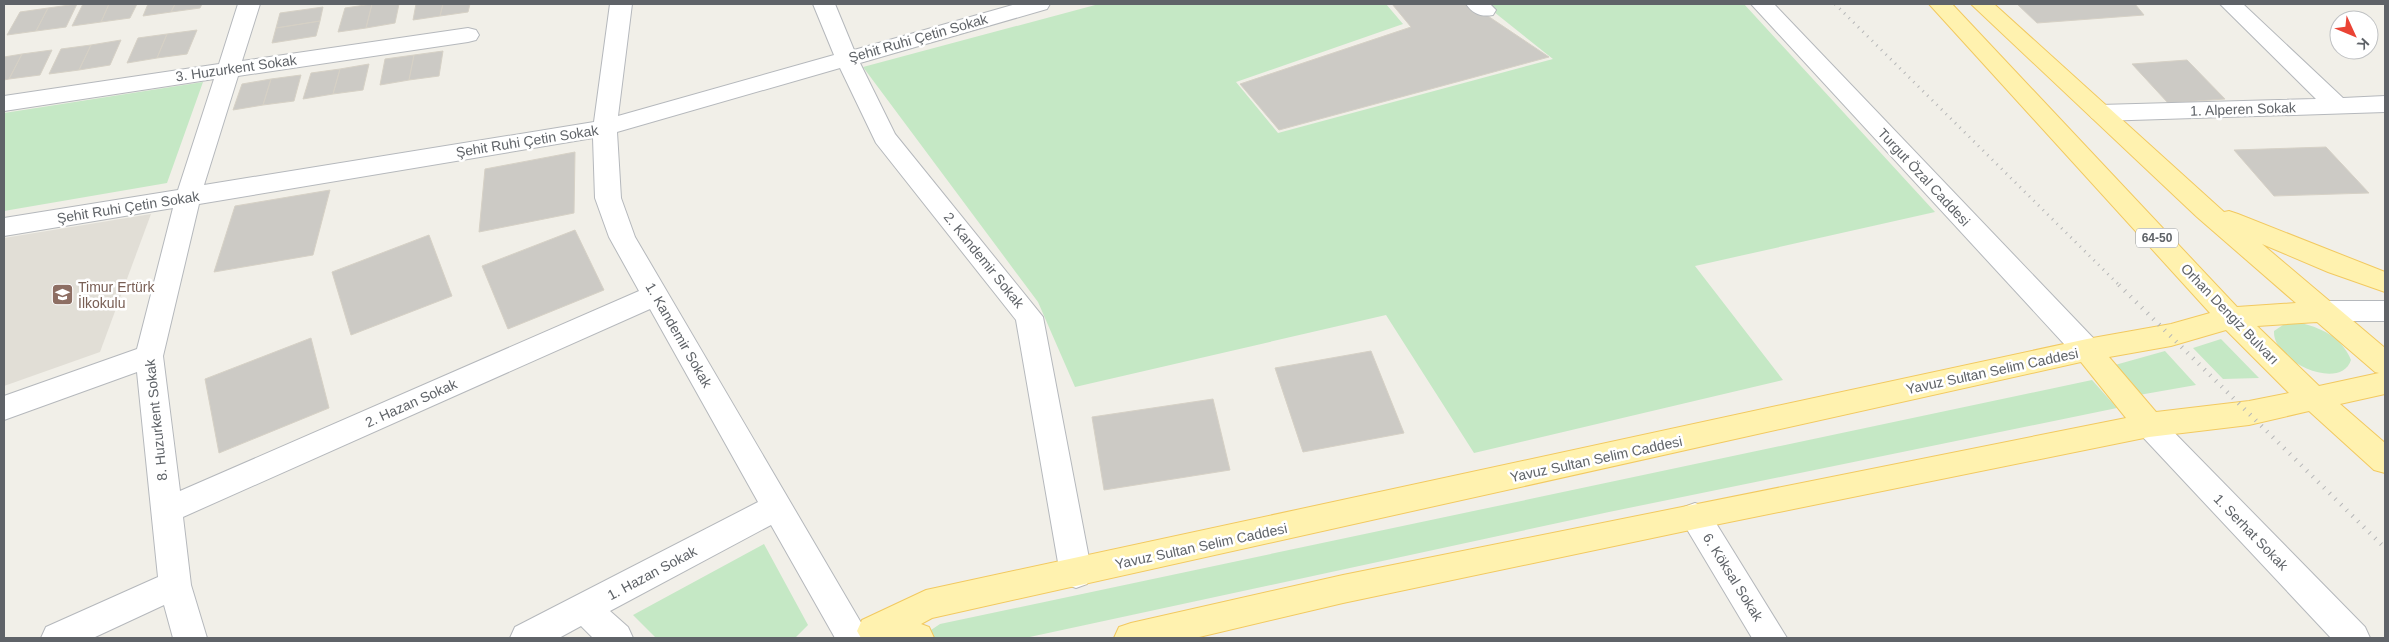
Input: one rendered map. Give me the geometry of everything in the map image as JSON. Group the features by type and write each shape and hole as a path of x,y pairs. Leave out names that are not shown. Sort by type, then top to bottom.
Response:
{"main road":[{"name":"Orhan Dengiz Bulvarı","path":"1940,4 2231,318 2314,399 2385,461"},
{"path":"1982,4 2206,211 2385,364"},
{"path":"2206,211 2337,265 2385,282"},
{"name":"Yavuz Sultan Selim Caddesi","path":"862,636 926,605 1076,574 2087,350 2171,334 2231,318 2324,311"},
{"path":"2087,350 2149,425"},
{"path":"1130,638 1343,589 1695,516 2149,425 2249,413 2385,383"},
{"path":"862,636 897,630 917,638"}],"street":[{"name":"8. Huzurkent Sokak","path":"190,638 175,585 149,356 188,197 249,4"},
{"name":"1. Kandemir Sokak","path":"621,4 606,128 608,198 622,237 777,508 862,636"},
{"name":"2. Kandemir Sokak","path":"824,4 846,58 885,137 1029,317 1076,574"},
{"name":"Şehit Ruhi Çetin Sokak","path":"4,227 606,128 1039,4"},
{"name":"Turgut Özal Caddesi","path":"1762,4 2087,350"},
{"path":"2231,4 2338,106"},
{"name":"3. Huzurkent Sokak","path":"4,103 468,35"},
{"name":"1. Alperen Sokak","path":"2100,114 2385,104"},
{"name":"2. Hazan Sokak","path":"166,511 656,295"},
{"path":"2324,311 2385,311"},
{"path":"4,408 149,356"},
{"name":"1. Serhat Sokak","path":"2149,425 2353,638"},
{"name":"1. Hazan Sokak","path":"527,638 777,508"},
{"name":"6. Köksal Sokak","path":"1695,516 1770,638"},
{"path":"58,638 175,585"},
{"path":"585,608 616,638"}],"shaded area":[{"name":"Timur Ertürk İlkokulu","path":"151,214 100,352 4,386 4,238"}],"green space":[{"path":"1099,4 1386,4 1403,24 1236,82 1278,133 1553,59 1484,4 1744,4 1935,212 1695,266 1783,380 1474,453 1386,315 1075,387 1038,302 863,67"},
{"path":"203,82 167,183 4,211 4,113"},
{"path":"2297,322 2322,330 2336,339 2351,360 2345,369 2334,373 2322,373 2308,369 2284,353 2276,342 2274,331 2286,323"},
{"path":"2221,339 2259,378 2223,379 2193,348"},
{"path":"2165,351 2196,385 2139,395 2115,365"},
{"path":"2092,380 2117,408 1609,512 1025,638 926,638 931,630 940,624"},
{"path":"764,544 808,625 795,638 656,638 633,615"}],"building":[{"path":"77,4 66,27 36,31 48,8"},
{"path":"83,4 109,4 101,22 72,26"},
{"path":"109,4 137,4 130,18 101,22"},
{"path":"148,4 175,4 171,12 143,16"},
{"path":"175,4 202,4 200,8 171,12"},
{"path":"372,4 366,28 338,32 345,8"},
{"path":"372,4 399,4 395,23 366,28"},
{"path":"416,4 443,4 440,16 413,20"},
{"path":"443,4 470,4 468,12 440,16"},
{"path":"1392,4 1470,4 1549,57 1279,130 1240,84 1411,27"},
{"path":"2017,4 2135,4 2144,15 2037,23"},
{"path":"323,7 320,21 276,28 280,13"},
{"path":"48,8 36,31 7,35 20,12"},
{"path":"320,21 316,36 272,43 276,28"},
{"path":"197,30 187,54 157,58 167,34"},
{"path":"167,34 157,58 127,63 138,38"},
{"path":"121,40 110,65 79,70 91,45"},
{"path":"91,45 79,70 49,74 61,49"},
{"path":"52,50 40,75 9,79 22,54"},
{"path":"443,51 439,76 409,80 414,55"},
{"path":"22,54 9,79 4,80 4,57"},
{"path":"414,55 409,80 380,85 385,59"},
{"path":"2187,60 2225,99 2168,103 2132,64"},
{"path":"369,64 363,90 333,94 340,69"},
{"path":"340,69 333,94 303,99 311,73"},
{"path":"301,75 294,101 263,105 271,79"},
{"path":"271,79 263,105 233,110 242,84"},
{"path":"2326,147 2369,193 2274,196 2234,150"},
{"path":"575,152 574,213 479,232 485,169"},
{"path":"330,190 313,255 214,272 235,206"},
{"path":"575,230 604,290 508,329 482,266"},
{"path":"429,235 452,296 351,335 332,272"},
{"path":"311,338 329,408 219,453 205,379"},
{"path":"1371,351 1404,433 1303,452 1275,368"},
{"path":"1213,399 1230,470 1104,490 1092,417"}],"railway":[{"path":"1835,4 2121,287"},
{"path":"2119,285 2385,548"}],"place":[{"name":"Timur Ertürk İlkokulu","path":"62,295"}]}
